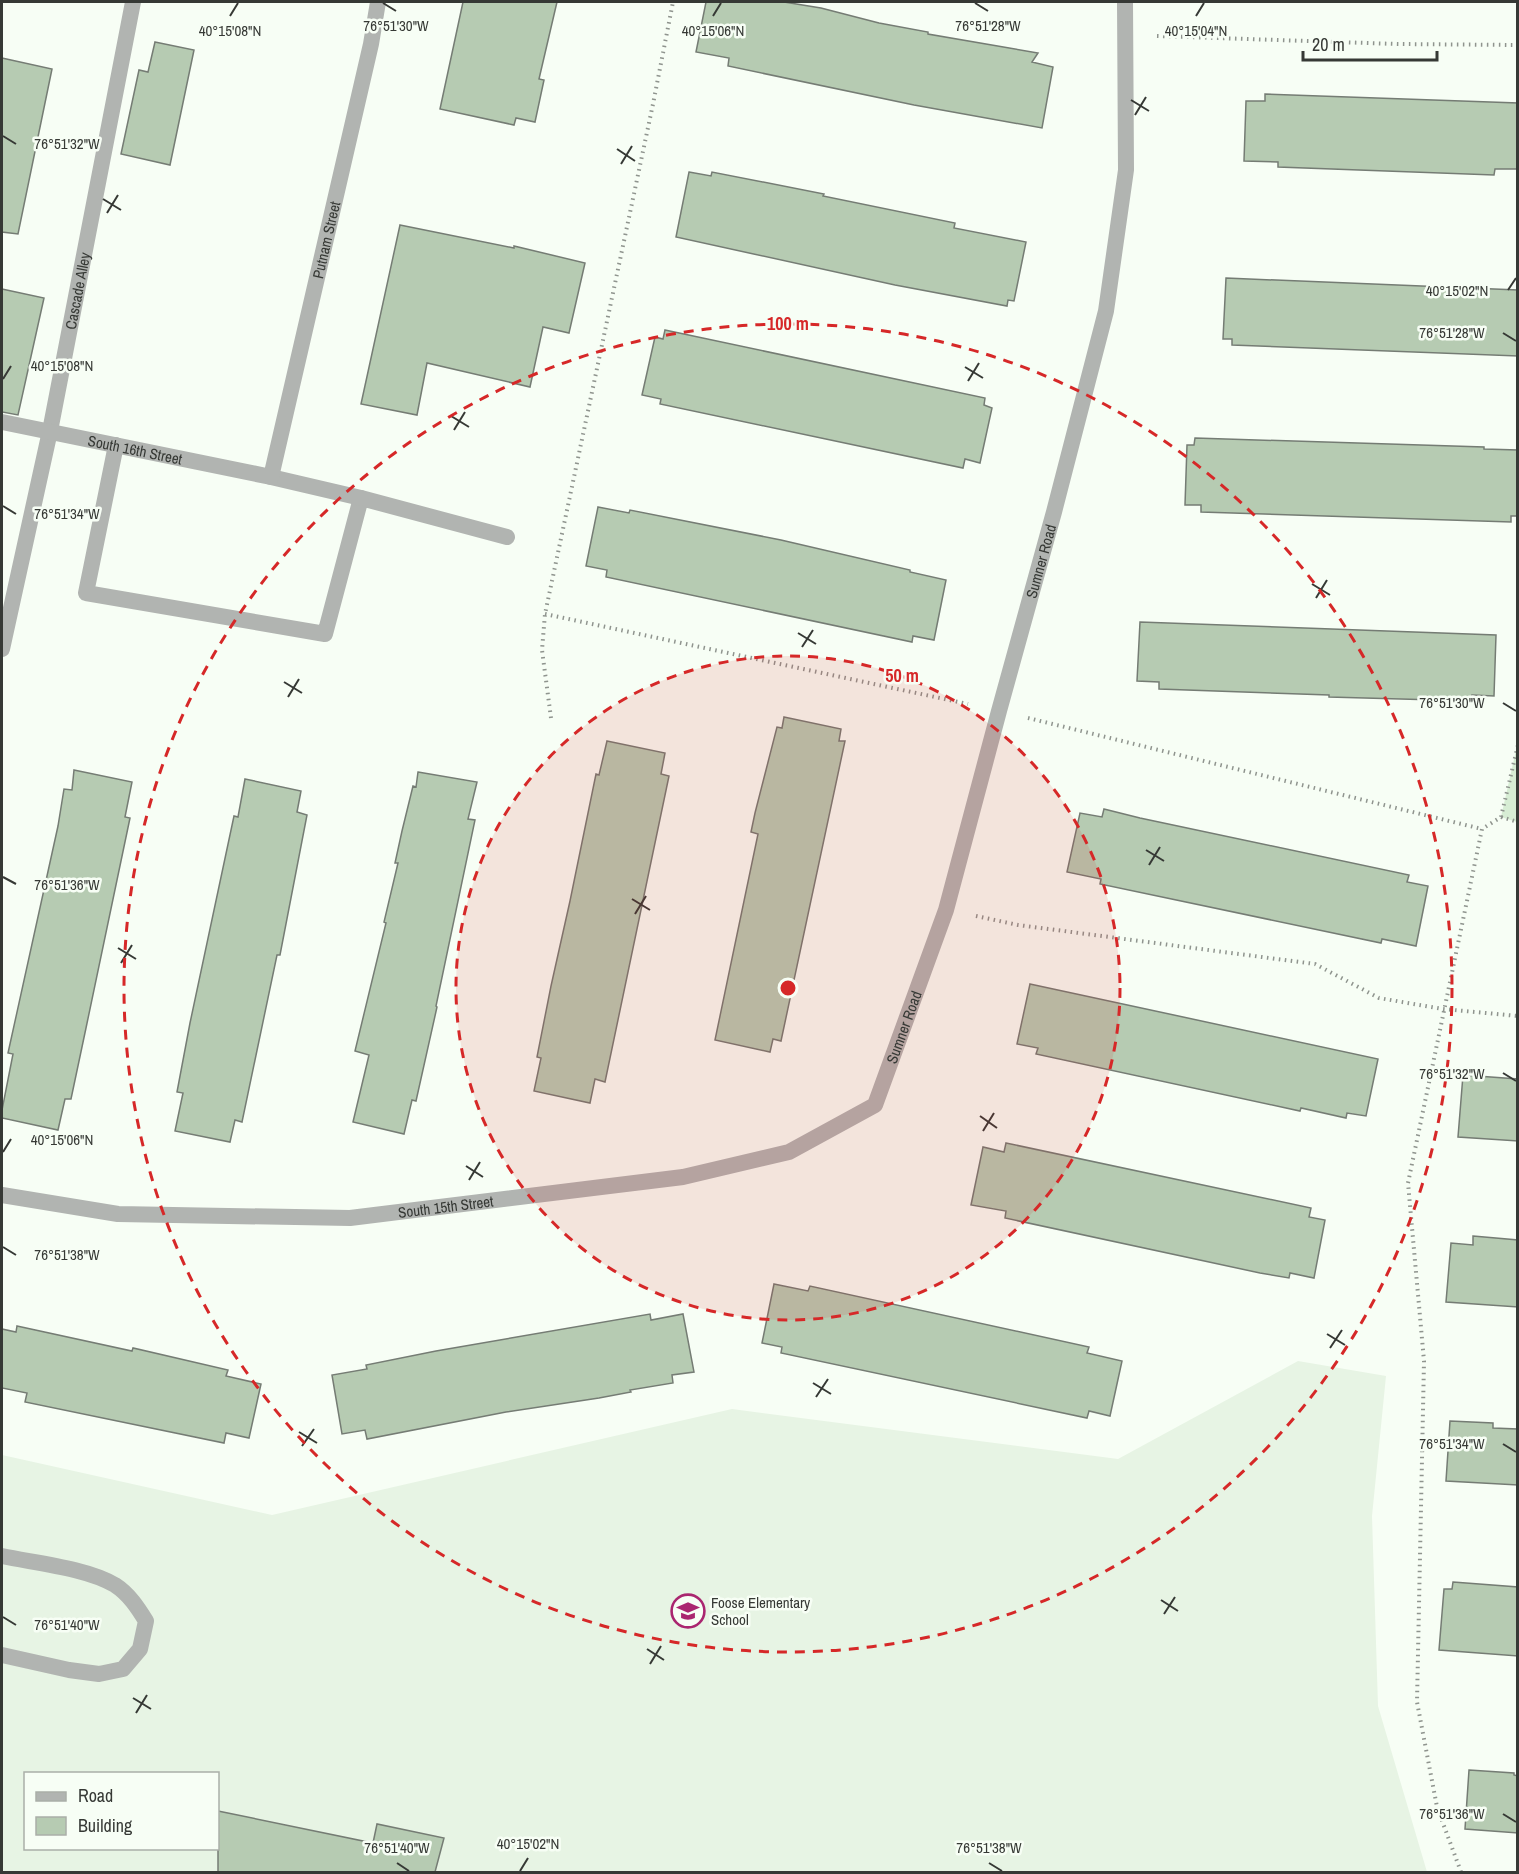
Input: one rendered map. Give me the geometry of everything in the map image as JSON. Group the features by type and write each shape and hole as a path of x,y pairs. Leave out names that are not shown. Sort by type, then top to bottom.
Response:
{"street":[{"name":"Cascade Alley","path":"2,649 50,432 133,2"},
{"name":"Putnam Street","path":"271,477 371,44 378,2"},
{"name":"Sumner Road","path":"875,1105 946,910 1106,311 1126,170 1125,2"},
{"name":"South 16th Street","path":"2,422 271,477 361,498 507,537"},
{"path":"116,445 86,593 325,634 361,498"},
{"name":"South 15th Street","path":"2,1196 118,1214 350,1218 682,1176 789,1152 875,1105"},
{"path":"2,1556 90,1574 116,1586 137,1605 146,1621 140,1649 123,1669 99,1674 69,1670 2,1655"}],"path":[{"path":"550,718 542,650 545,614 628,228 673,2"},
{"path":"1126,35 1363,43 1518,45"},
{"path":"1461,1872 1437,1807 1417,1702 1424,1361 1407,1183 1482,829 1501,817 1518,745"},
{"path":"1501,817 1518,822"},
{"path":"946,910 1018,925 1315,964 1379,998 1443,1009 1518,1016"}],"shaded area":[{"path":"1517,746 1518,822 1501,817"},
{"name":"Foose Elementary School","path":"1298,1361 1386,1376 1372,1516 1378,1706 1427,1872 2,1872 2,1455 272,1515 732,1409 1118,1459"}],"building":[{"path":"463,2 557,2 539,79 544,80 535,122 516,118 514,125 440,109"},
{"path":"706,2 784,2 821,8 879,23 928,32 928,34 1038,53 1032,62 1053,67 1042,128 914,105 728,66 729,58 696,52"},
{"path":"155,42 194,50 170,165 121,154 139,70 148,72"},
{"path":"2,58 52,69 18,234 2,232"},
{"path":"1265,94 1518,103 1518,169 1495,169 1494,175 1278,167 1278,162 1244,161 1246,101 1265,101"},
{"path":"689,172 711,176 712,172 824,194 823,196 955,223 954,228 1026,242 1014,301 1008,300 1007,306 895,285 676,237"},
{"path":"400,225 514,248 514,246 585,263 569,333 543,327 530,387 427,363 417,415 361,404"},
{"path":"1226,278 1518,290 1518,356 1232,345 1232,339 1223,339"},
{"path":"2,289 44,298 18,415 2,412"},
{"path":"665,330 985,398 984,405 992,408 980,463 965,459 963,468 660,404 661,399 642,395 655,337 663,339"},
{"path":"1195,438 1518,450 1518,516 1511,516 1511,522 1201,512 1201,505 1185,505 1187,445 1194,445"},
{"path":"598,507 629,513 630,510 781,540 946,580 934,640 913,636 912,642 606,577 607,570 586,566"},
{"path":"1140,622 1496,635 1494,696 1472,695 1472,701 1159,689 1159,682 1137,681"},
{"path":"784,717 841,729 839,741 845,741 781,1041 773,1039 770,1052 715,1040 758,834 751,832 755,813 777,727 782,728"},
{"path":"607,741 665,753 661,774 669,776 605,1082 595,1079 590,1103 534,1091 541,1058 537,1057 551,986 596,774 599,775"},
{"path":"74,770 132,782 125,817 130,818 71,1099 65,1099 58,1130 2,1118 2,1110 13,1054 8,1053 58,826 64,789 72,790"},
{"path":"418,772 477,782 468,819 475,820 437,1007 416,1101 412,1100 404,1134 353,1122 369,1055 355,1051 386,923 384,922 398,863 395,863 402,831 413,786 416,787"},
{"path":"245,779 301,791 297,812 307,815 280,955 277,955 242,1122 235,1120 230,1142 175,1131 183,1093 177,1092 190,1023 234,816 238,817"},
{"path":"1104,809 1409,875 1407,882 1428,886 1416,946 1382,939 1381,943 1100,884 1101,879 1067,872 1080,813 1102,817"},
{"path":"1030,984 1378,1059 1366,1116 1347,1113 1346,1118 1301,1108 1300,1111 1036,1054 1038,1048 1017,1044"},
{"path":"1463,1075 1518,1079 1518,1141 1458,1137"},
{"path":"1006,1143 1311,1208 1309,1217 1325,1220 1314,1278 1290,1273 1289,1278 1260,1273 1005,1218 1006,1211 971,1205 983,1147 1004,1152"},
{"path":"1473,1236 1518,1240 1518,1307 1446,1302 1451,1243 1473,1245"},
{"path":"774,1284 808,1291 810,1286 1089,1347 1087,1353 1122,1361 1110,1416 1089,1411 1087,1418 781,1353 782,1347 762,1343"},
{"path":"650,1314 651,1320 683,1314 694,1372 672,1375 673,1383 630,1390 631,1392 506,1412 367,1439 365,1430 342,1434 332,1375 367,1369 366,1365 436,1351"},
{"path":"17,1326 132,1351 133,1348 228,1370 226,1376 261,1384 249,1438 226,1433 224,1443 25,1402 27,1393 2,1388 2,1329 16,1332"},
{"path":"1450,1421 1493,1423 1493,1428 1518,1429 1518,1485 1446,1481"},
{"path":"1453,1582 1518,1587 1518,1656 1439,1650 1444,1589 1452,1589"},
{"path":"1469,1770 1514,1773 1518,1776 1518,1833 1465,1829"},
{"path":"219,1811 373,1843 377,1824 444,1838 435,1872 218,1872"}],"place":[{"name":"Foose Elementary School","path":"688,1611"}]}
